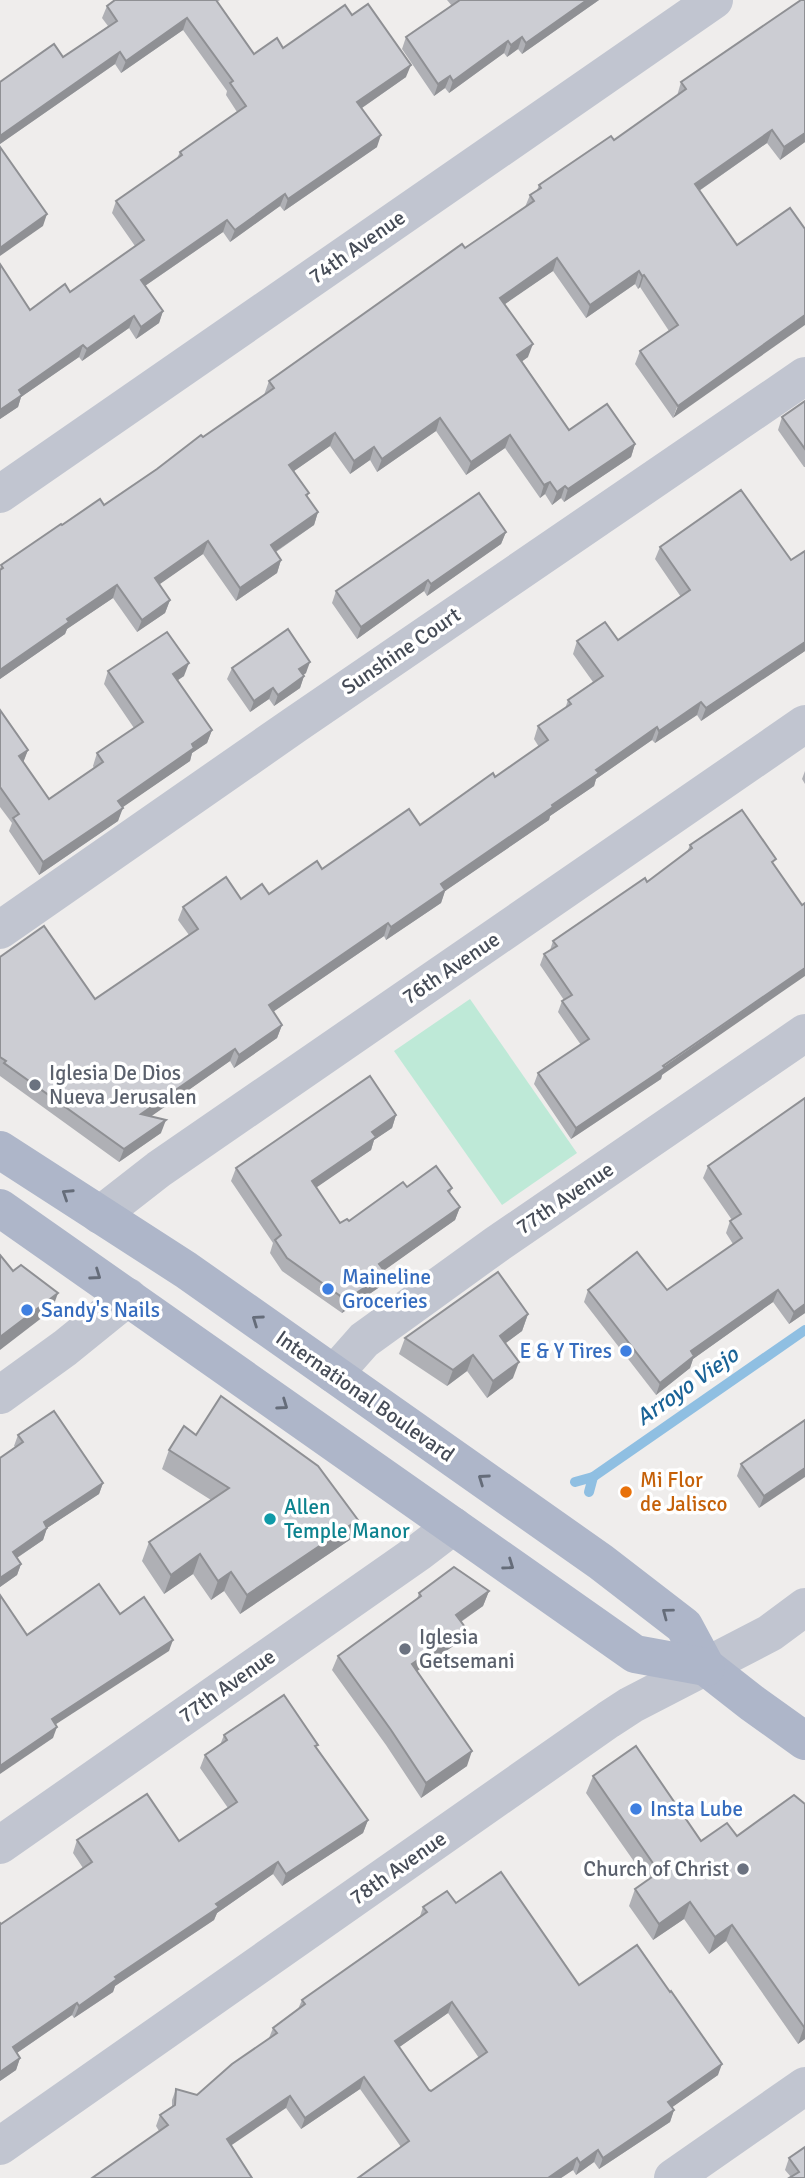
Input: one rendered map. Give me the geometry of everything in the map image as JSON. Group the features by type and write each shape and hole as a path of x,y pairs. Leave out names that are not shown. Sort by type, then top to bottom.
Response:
{"main road":[{"name":"International Boulevard","path":"0,1150 186,1270 601,1562 684,1626 706,1667 805,1741"},
{"name":"International Boulevard","path":"0,1208 635,1654 706,1667"}],"street":[{"name":"74th Avenue","path":"0,494 714,0"},
{"name":"Sunshine Court","path":"0,930 296,723 805,376"},
{"name":"76th Avenue","path":"100,1215 170,1161 805,724"},
{"name":"77th Avenue","path":"334,1374 364,1340 497,1244 805,1033"},
{"path":"0,1395 65,1348 128,1297"},
{"name":"77th Avenue","path":"0,1845 453,1526"},
{"name":"78th Avenue","path":"0,2146 608,1720 631,1705 770,1633 805,1608"},
{"path":"673,2178 805,2086"}],"green space":[{"path":"470,999 577,1153 502,1205 394,1051"}],"building":[{"path":"115,0 216,0 254,54 277,38 283,48 345,5 352,15 368,4 411,65 357,102 381,135 288,199 285,194 235,230 227,220 141,280 163,311 141,327 134,316 87,349 83,345 19,390 22,395 0,410 0,264 30,310 65,284 70,292 144,240 116,201 246,106 230,83 233,81 187,18 126,61 120,52 0,136 0,82 54,44 63,57 117,21 107,6"},
{"path":"460,0 587,0 526,43 522,37 511,45 508,41 453,81 450,76 438,84 406,37"},
{"path":"801,0 805,0 805,133 784,147 772,130 695,184 737,245 790,208 805,229 805,315 678,406 640,351 678,325 644,275 639,271 590,305 557,258 500,298 533,344 517,355 569,430 607,404 635,444 568,489 565,486 557,492 550,482 544,485 510,435 471,462 440,418 382,459 374,447 354,461 335,433 289,465 309,493 306,495 318,512 271,545 281,560 240,588 208,541 155,578 170,600 142,620 117,585 0,670 1,565 100,499 104,505 201,435 203,437 267,393 274,388 269,381 462,244 465,248 534,201 530,195 541,188 539,185 611,136 614,140 686,89 681,82"},
{"path":"0,147 47,214 0,248"},
{"path":"805,401 805,449 782,417"},
{"path":"741,490 791,560 805,551 805,642 706,708 701,702 659,731 657,727 596,770 599,773 552,805 553,807 441,884 445,890 391,927 388,923 269,1005 282,1025 239,1055 235,1049 141,1114 166,1120 124,1149 4,1063 6,1061 0,1057 0,957 44,926 95,999 198,929 183,907 226,877 241,899 262,884 269,894 317,861 322,869 409,809 420,825 493,773 495,777 548,740 538,726 571,704 568,700 603,676 577,641 605,622 618,640 690,590 660,547"},
{"path":"479,493 506,532 431,584 428,580 361,627 336,591"},
{"path":"288,629 310,662 299,669 304,676 278,695 273,688 254,701 232,668"},
{"path":"167,632 189,663 173,674 212,730 192,744 194,748 118,801 123,808 43,862 13,818 19,814 0,787 0,710 28,750 19,756 49,799 103,762 97,753 143,722 108,671"},
{"path":"742,810 776,859 772,862 802,905 805,903 805,968 576,1128 538,1073 589,1039 562,1001 572,995 544,954 557,946 553,941 645,878 647,882 692,848 690,845"},
{"path":"370,1076 396,1115 372,1132 376,1137 312,1181 340,1223 347,1219 349,1221 403,1182 407,1187 436,1166 452,1188 448,1191 460,1207 379,1264 386,1273 346,1300 287,1258 275,1240 281,1235 236,1168"},
{"path":"805,1098 805,1304 794,1312 778,1290 691,1351 694,1356 660,1383 588,1290 637,1252 667,1290 742,1238 730,1221 741,1214 708,1166"},
{"path":"0,1255 13,1271 21,1265 58,1293 0,1337"},
{"path":"498,1272 528,1314 500,1336 519,1362 493,1381 473,1355 453,1370 405,1338"},
{"name":"Allen Temple Manor","path":"221,1396 318,1466 358,1520 247,1595 231,1572 218,1581 200,1554 171,1575 149,1542 229,1488 169,1450 184,1426 196,1435"},
{"path":"54,1411 103,1483 44,1522 47,1528 13,1552 21,1564 0,1578 0,1458 23,1442 18,1435"},
{"path":"805,1420 805,1468 764,1496 741,1464"},
{"path":"454,1567 489,1591 456,1615 465,1627 412,1664 472,1751 426,1783 338,1656 421,1596 419,1593"},
{"path":"99,1584 120,1614 144,1597 173,1640 52,1719 57,1727 0,1766 0,1595 27,1635"},
{"path":"284,1695 318,1745 315,1746 368,1820 286,1874 278,1862 216,1904 219,1907 115,1977 117,1979 79,2006 77,2003 13,2047 20,2058 0,2072 0,1923 92,1862 77,1840 147,1794 179,1841 237,1802 205,1755 227,1740 224,1735"},
{"path":"636,1746 701,1841 727,1823 737,1836 794,1795 805,1804 804,2027 732,1925 715,1937 690,1902 659,1924 635,1889 659,1872 593,1776"},
{"path":"501,1872 579,1985 637,1945 722,2064 668,2102 674,2110 603,2158 598,2150 580,2163 577,2158 548,2178 358,2178 409,2141 364,2077 305,2118 290,2096 227,2139 252,2178 92,2178 168,2125 160,2115 175,2105 176,2089 197,2095 232,2064 277,2033 273,2028 305,2004 302,2000 427,1912 423,1907 447,1891 456,1903","holes":["452,2002 487,2052 431,2091 395,2041"]},
{"path":"805,2147 805,2178 789,2178 799,2172 789,2158"}],"waterway":[{"name":"Arroyo Viejo","path":"575,1482 593,1477 805,1330"},
{"name":"Arroyo Viejo","path":"589,1492 593,1477"}],"place":[{"name":"Iglesia De Dios Nueva Jerusalen","path":"35,1085"},
{"name":"Maineline Groceries","path":"328,1289"},
{"name":"Sandy's Nails","path":"27,1310"},
{"name":"E & Y Tires","path":"626,1351"},
{"name":"Mi Flor de Jalisco","path":"626,1492"},
{"name":"Allen Temple Manor","path":"270,1519"},
{"name":"Iglesia Getsemani","path":"405,1649"},
{"name":"Insta Lube","path":"636,1809"},
{"name":"Church of Christ","path":"743,1869"}]}
